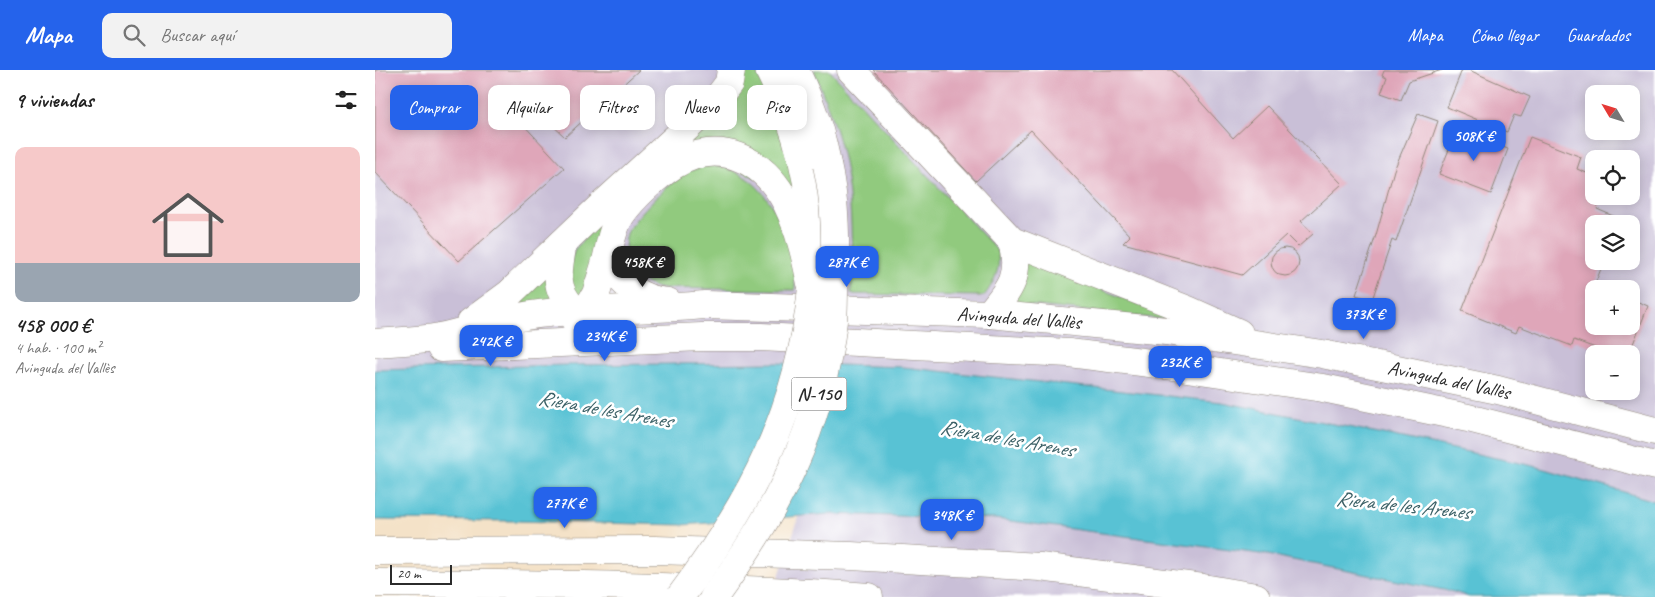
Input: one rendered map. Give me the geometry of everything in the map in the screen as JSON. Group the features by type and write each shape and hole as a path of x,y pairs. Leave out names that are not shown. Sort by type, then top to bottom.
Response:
{"main road":[{"path":"455,332 481,316 509,294 606,201 713,104 729,83 731,70"},
{"name":"N-150","path":"714,597 747,550 777,500 798,458 815,406 827,352 833,304 835,224 833,188 817,171 769,70"},
{"name":"N-150","path":"680,597 727,531 755,483 767,457 797,372 809,317 817,171 824,145 813,111 795,70"},
{"path":"851,70 1012,241 1188,310 1263,345"},
{"path":"506,345 552,333 574,321 596,294 615,228 621,214 667,170 694,155 719,152 732,153 760,170 770,180 786,204 801,241 812,288"},
{"path":"989,314 1011,285 1017,258 1012,241"},
{"path":"563,243 558,281 566,302 580,312 593,326 623,333 702,337"},
{"path":"607,260 613,271 622,281 642,297 662,302 705,305"},
{"name":"Avinguda del Vallès","path":"375,343 439,337 524,316 665,309 705,305 989,314 1166,331 1321,354 1498,390 1655,432"},
{"name":"Avinguda del Vallès","path":"375,349 396,351 702,337 761,337 1069,353 1323,388 1542,436 1655,466"},
{"path":"375,551 665,550 851,556 1041,567 1203,588 1256,597"},
{"path":"375,564 421,562 487,551"},
{"path":"375,583 653,586 807,592 869,597"},
{"path":"425,597 467,583"}],"shaded area":[{"path":"375,70 1655,70 1655,501 1537,467 1222,402 903,367 776,363 567,365 375,370"},
{"path":"829,514 996,519 1101,532 1268,555 1454,592 1469,597 772,597 799,516"}],"green space":[{"path":"743,70 755,70 763,85 747,85 747,130 781,130 797,198 685,143 695,130 737,130 737,85 731,85"},
{"path":"814,70 829,70 996,249 998,267 991,285 984,296 851,294 852,260 849,191 837,135"},
{"path":"707,166 724,168 739,174 753,183 764,194 781,223 787,239 794,264 795,290 659,288 641,280 632,269 625,250 626,238 637,218 655,198 685,174"},
{"path":"608,214 582,299 573,293 569,267 575,249"},
{"path":"1024,259 1166,315 1173,320 1009,303"},
{"path":"551,264 554,300 505,307"}],"water":[{"name":"Riera de les Arenes","path":"776,363 903,367 1222,402 1538,467 1655,501 1655,597 1469,597 1454,592 1268,555 996,519 829,514 682,525 375,520 375,370 567,365"}],"building":[{"path":"375,70 639,70 622,85 580,85 580,123 565,137 558,130 570,130 570,85 488,85 488,130 528,130 564,168 459,261 375,172"},
{"path":"873,70 1172,70 1233,138 1267,106 1342,184 1301,221 1313,234 1298,247 1286,235 1242,275 1123,243 1130,236 1031,130 976,181"},
{"path":"1384,70 1442,70 1409,81 1401,100 1381,93 1387,77 1382,75"},
{"path":"1462,70 1469,70 1530,97 1521,117 1514,115 1507,132 1447,107"},
{"path":"1418,114 1438,121 1396,242 1392,240 1372,300 1356,295 1376,235 1394,170"},
{"path":"1457,130 1508,149 1491,194 1439,174"},
{"path":"1530,137 1581,157 1577,169 1585,172 1585,205 1599,205 1597,209 1611,215 1585,215 1585,270 1600,270 1597,280 1585,280 1585,335 1637,335 1633,345 1587,345 1574,340 1572,346 1519,326 1516,333 1462,311"},
{"path":"1285,248 1295,252 1299,262 1295,272 1285,276 1275,272 1271,262 1275,252"},
{"path":"1640,303 1648,306 1640,326"}]}
